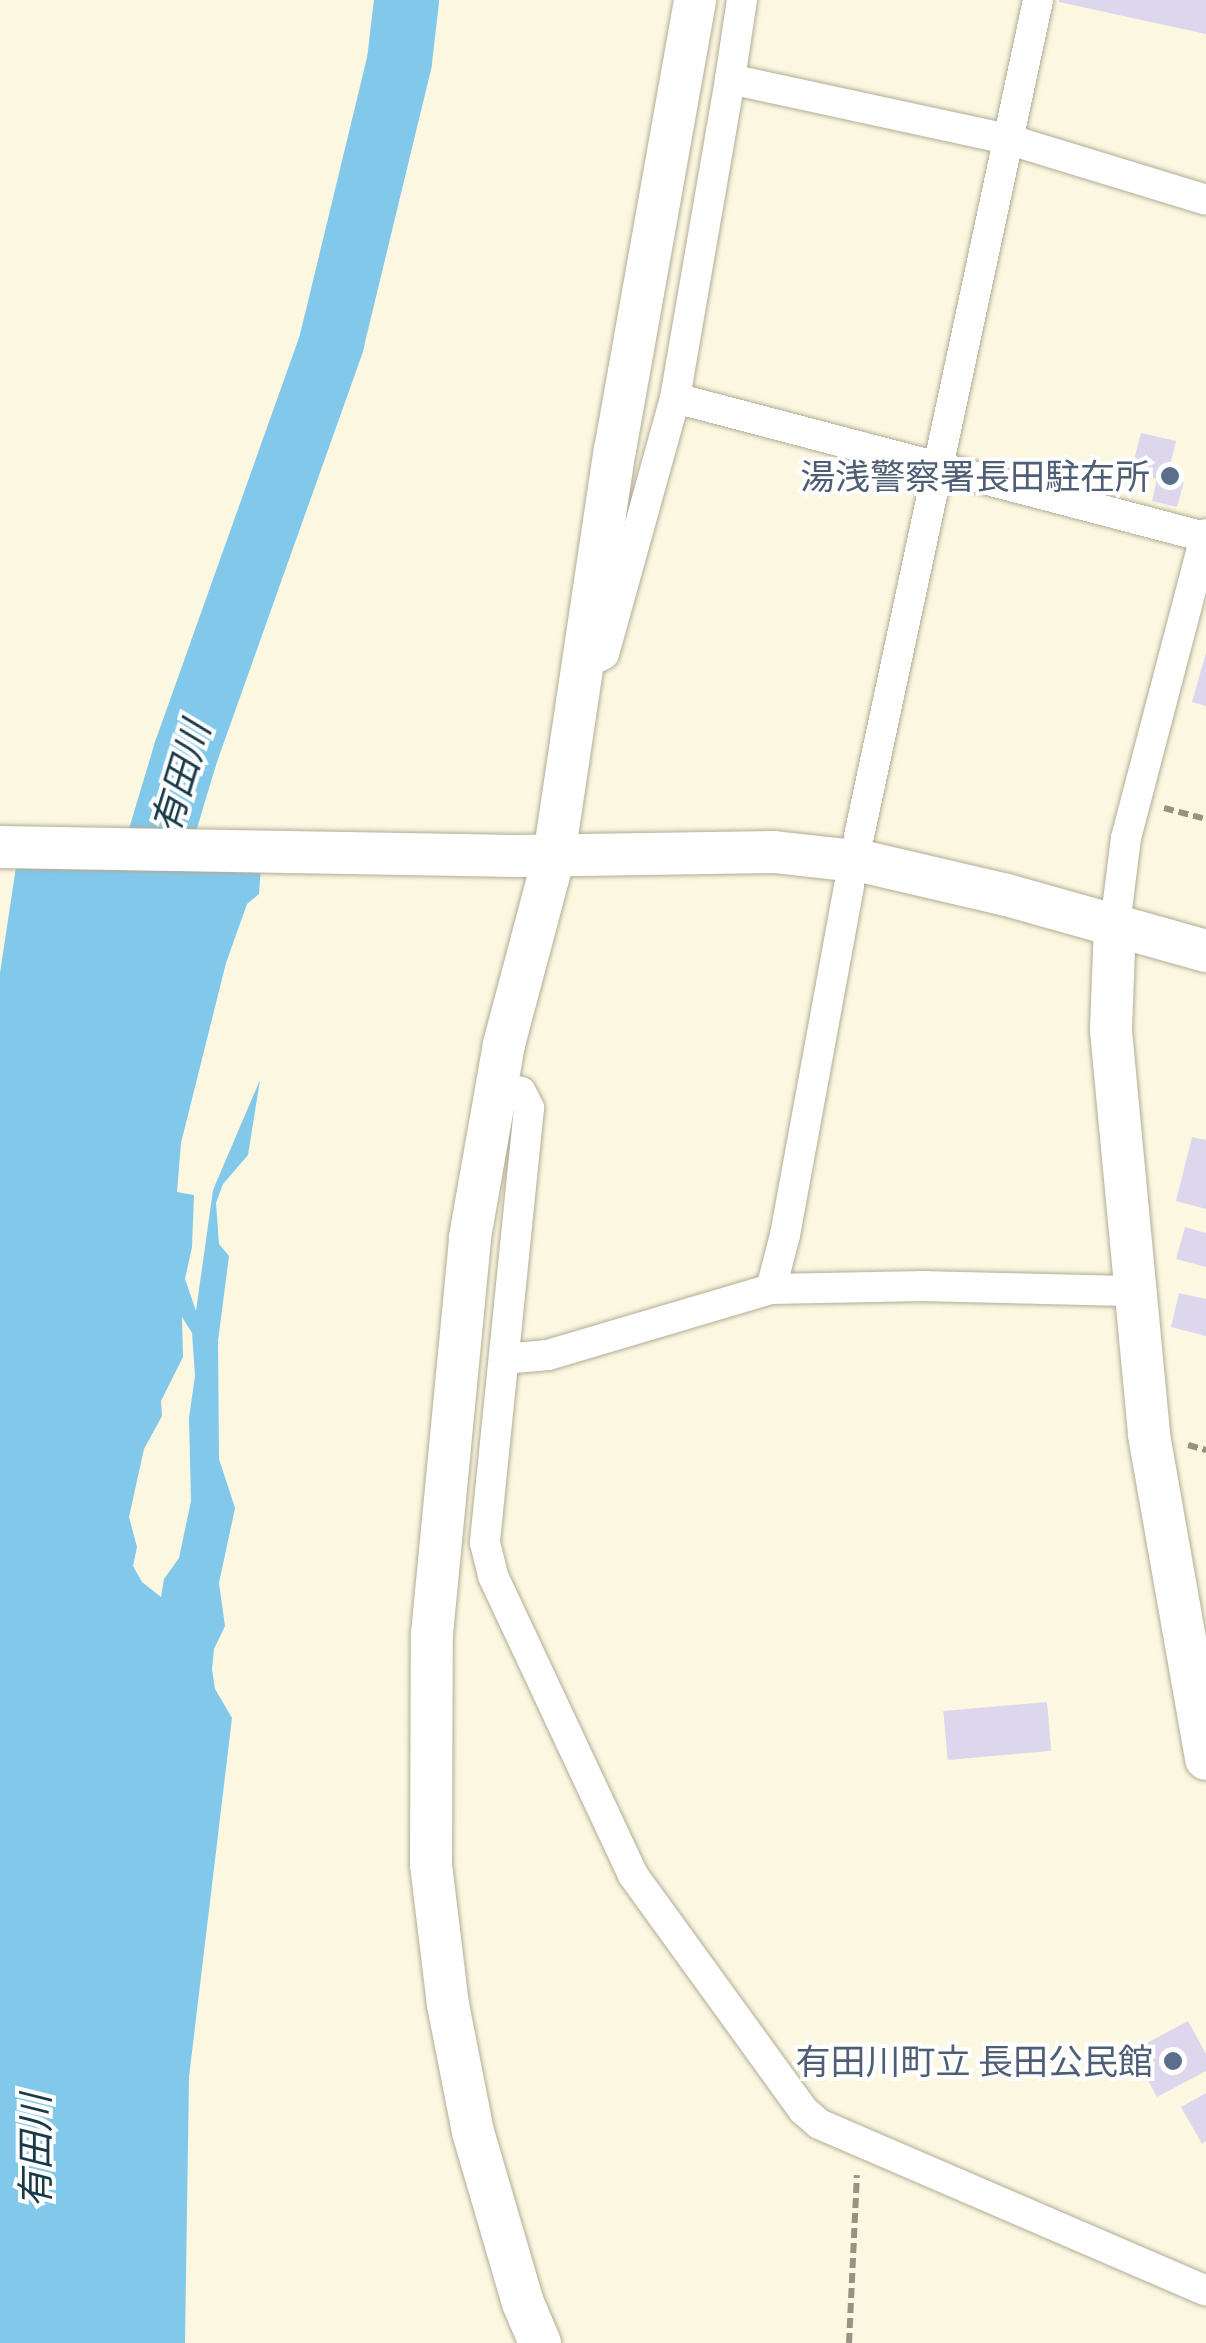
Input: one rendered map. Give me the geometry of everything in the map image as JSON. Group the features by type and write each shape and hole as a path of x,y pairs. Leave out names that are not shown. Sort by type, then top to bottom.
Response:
{"street":[{"path":"540,2343 473,2132 448,2005 431,1865 432,1634 470,1237 535,856 585,664 615,450 695,0"},
{"path":"585,664 604,654 675,398 742,0"},
{"path":"859,836 1038,0"},
{"path":"730,79 1007,139 1206,200"},
{"path":"675,398 1206,536 1126,838 1115,925 1111,1031 1149,1435 1206,1759"},
{"path":"0,847 535,856 774,852 826,857 986,890 1206,951"},
{"path":"771,1289 785,1235 848,886"},
{"path":"496,1084 521,1092 529,1108 485,1543 501,1593 633,1875 802,2110 819,2124 1206,2291"},
{"path":"504,1359 548,1355 771,1289 925,1286 1134,1292"}],"path":[{"path":"1137,801 1206,819"},
{"path":"849,2343 848,2286 859,2144"}],"water":[{"path":"19,847 262,850 259,894 247,904 226,963 181,1143 177,1192 194,1195 192,1247 185,1279 196,1311 213,1190 260,1080 248,1155 223,1184 216,1203 219,1244 229,1256 218,1341 219,1459 235,1508 219,1583 225,1626 214,1649 212,1669 215,1689 232,1718 189,2077 185,2343 0,2343 0,973","holes":["182,1317 192,1333 195,1376 189,1418 191,1501 179,1558 164,1579 161,1597 142,1582 133,1566 137,1547 129,1517 144,1449 162,1416 161,1401 183,1357"]}],"building":[{"path":"1206,0 1206,34 1059,2"},
{"path":"1141,433 1176,441 1167,478 1184,482 1177,507 1152,501 1157,479 1131,472"},
{"path":"1206,653 1206,706 1192,702"},
{"path":"1192,1137 1206,1140 1206,1209 1176,1201"},
{"path":"1185,1227 1206,1233 1206,1267 1176,1259"},
{"path":"1179,1293 1206,1299 1206,1336 1171,1327"},
{"path":"1047,1702 1051,1751 948,1760 943,1711"},
{"name":"有田川町立 長田公民館","path":"1188,2021 1206,2054 1206,2071 1157,2097 1132,2051"},
{"path":"1206,2093 1206,2141 1202,2144 1181,2107"}],"waterway":[{"name":"有田川","path":"137,913 186,750 331,342 399,60 406,0"}],"place":[{"name":"湯浅警察署長田駐在所","path":"1170,476"},
{"name":"有田川町立 長田公民館","path":"1173,2061"}]}
